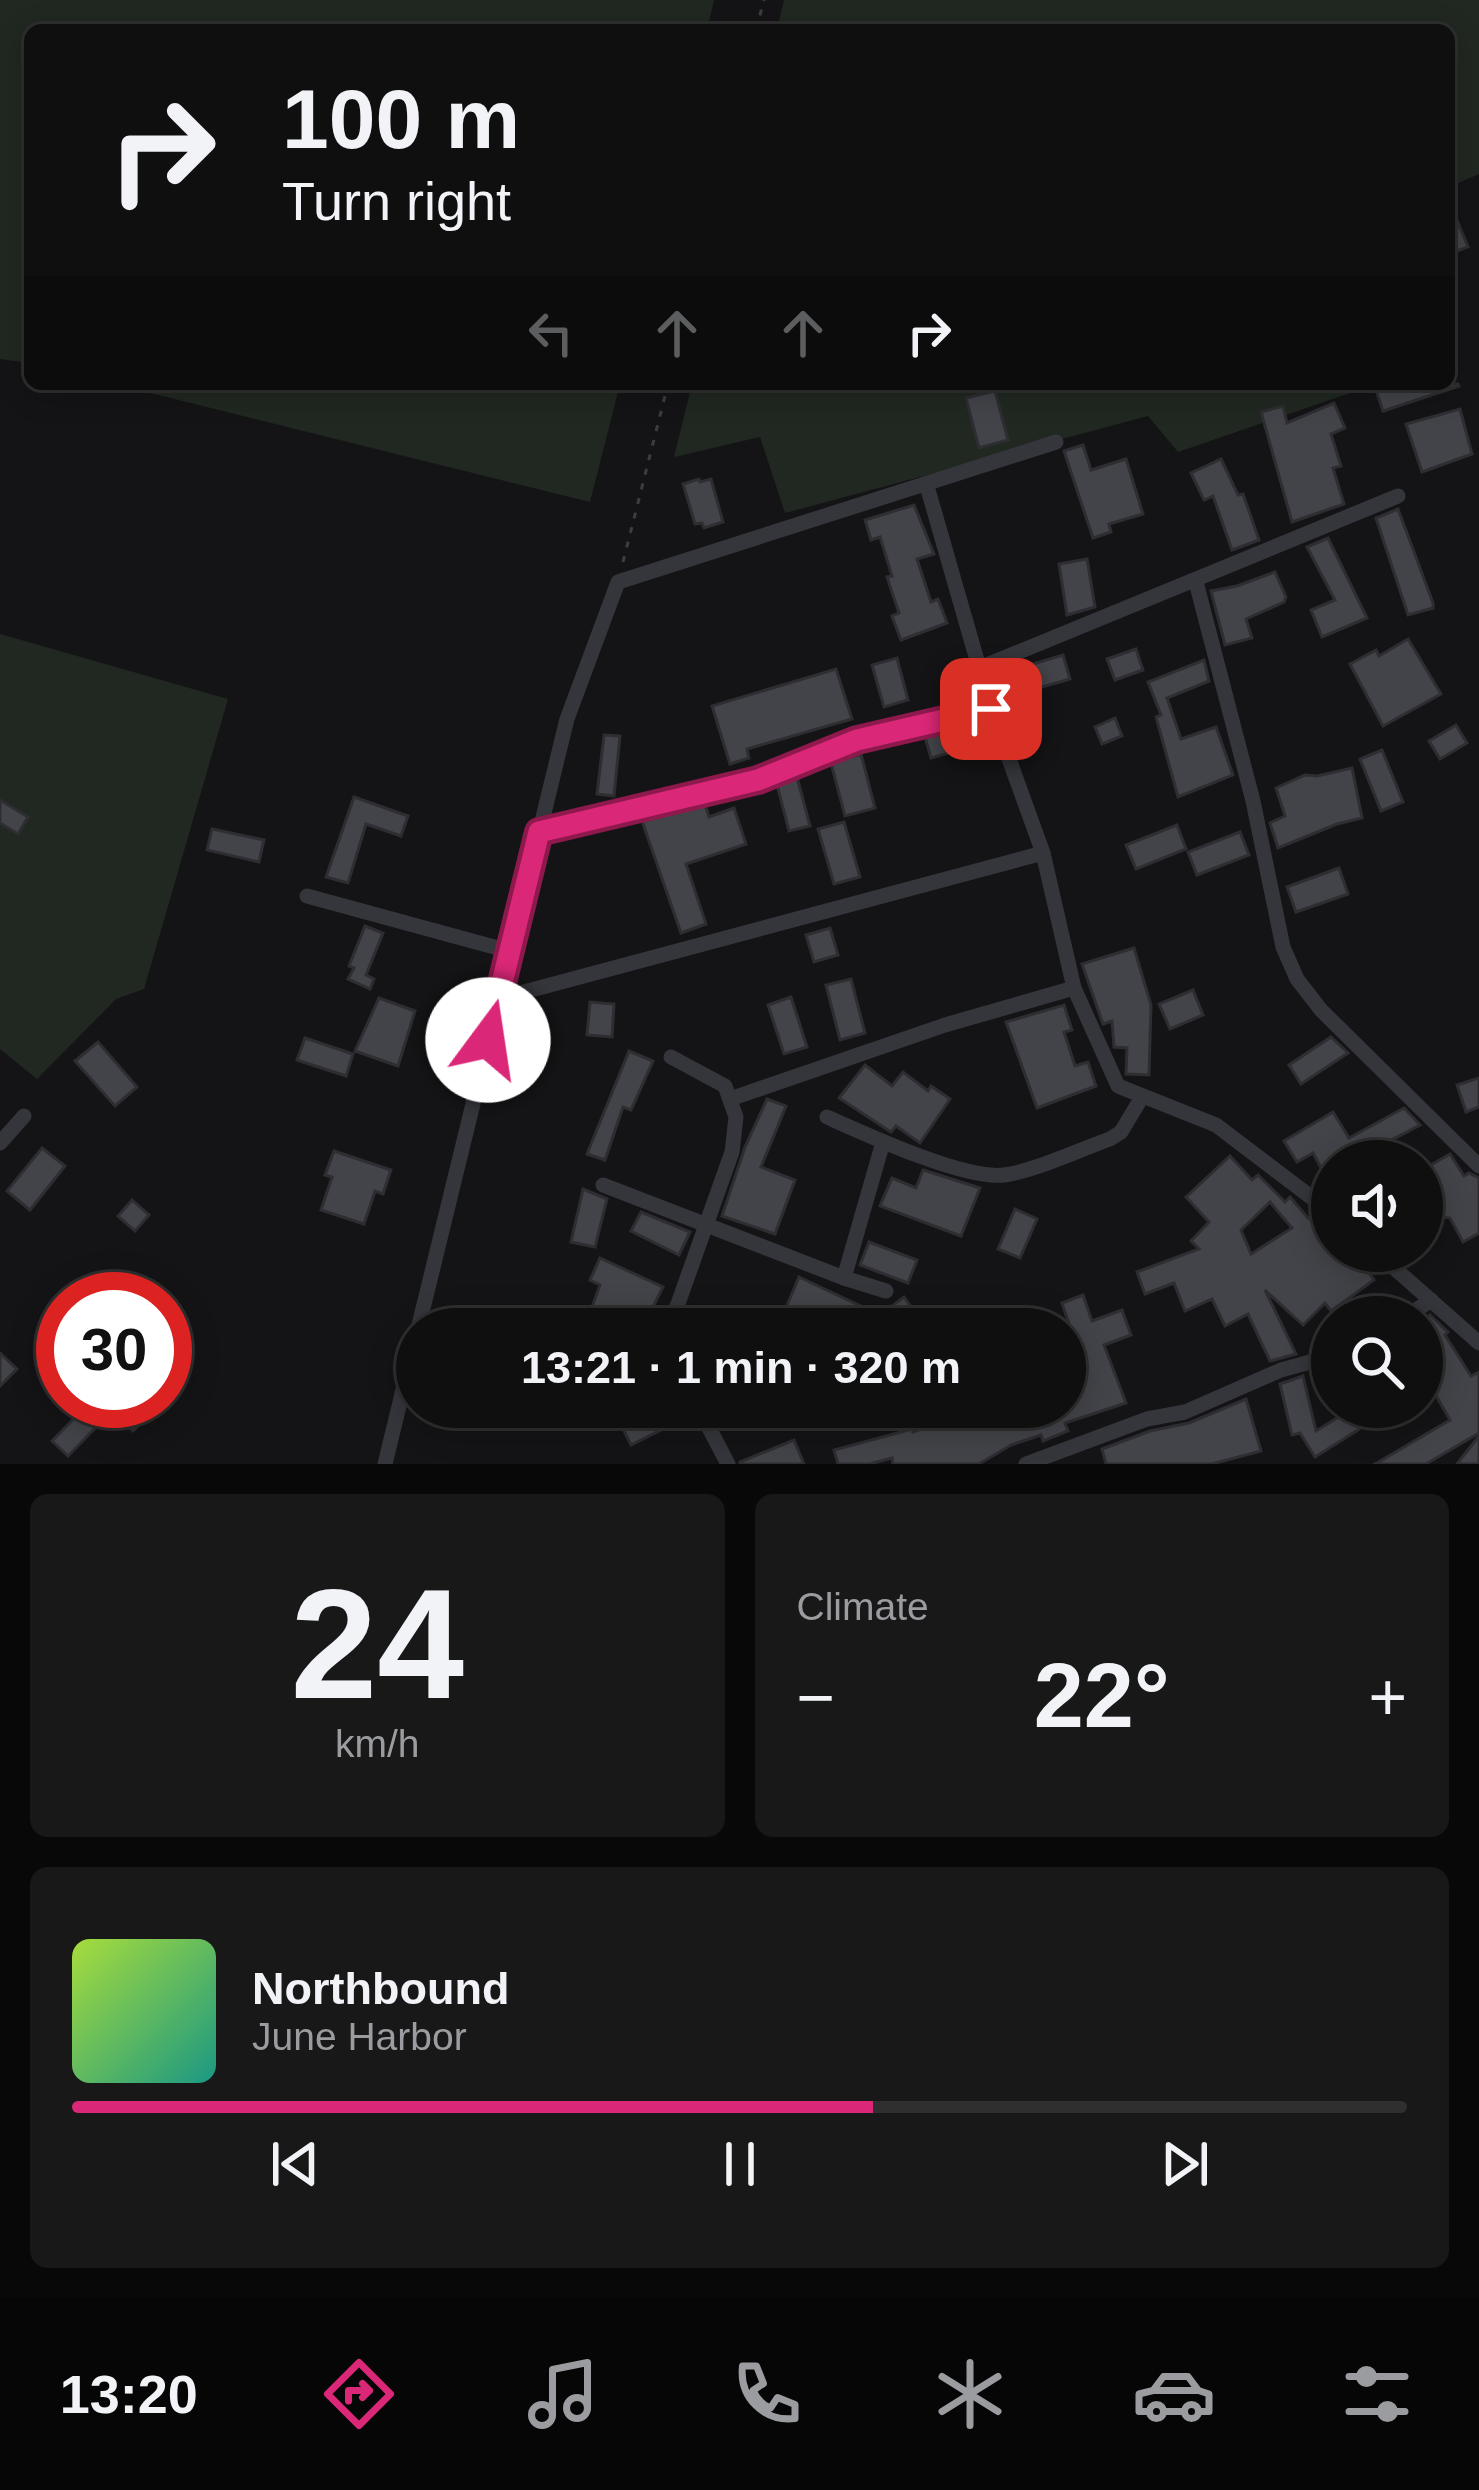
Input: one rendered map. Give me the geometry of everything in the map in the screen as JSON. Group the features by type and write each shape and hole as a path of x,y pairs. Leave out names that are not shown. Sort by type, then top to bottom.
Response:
{"street":[{"path":"422,1308 567,718 618,581 1056,442"},
{"path":"927,486 991,709 1043,853 1074,988 1118,1086 1216,1125 1311,1197"},
{"path":"982,667 1398,496"},
{"path":"1196,582 1253,801 1283,947 1297,980 1321,1010 1479,1166"},
{"path":"539,832 758,780 857,740 991,709"},
{"path":"498,999 1043,853"},
{"path":"307,896 509,951"},
{"path":"730,1099 945,1025 1074,988"},
{"path":"671,1057 716,1079 736,1117 733,1152 676,1308"},
{"path":"827,1117 884,1142 974,1172 1003,1176 1110,1139 1120,1132 1142,1097"},
{"path":"0,1143 24,1116"},
{"path":"844,1278 884,1142"},
{"path":"603,1185 886,1292"},
{"path":"1399,1272 1426,1296"},
{"path":"1443,1311 1479,1343"},
{"path":"1026,1464 1147,1419 1185,1412 1240,1386 1311,1363"},
{"path":"385,1464 396,1418"},
{"path":"709,1428 728,1464"}],"path":[{"path":"618,581 666,390"}],"shaded area":[{"path":"0,0 714,0 708,24 24,24 24,362 0,359"},
{"path":"784,0 1479,0 1479,174 1455,184 1455,24 778,24"},
{"path":"138,390 618,390 590,502"},
{"path":"691,390 1359,390 1178,452 1148,416 785,513 760,437 674,457"},
{"path":"0,634 228,699 144,989 116,999 37,1079 0,1049"}],"building":[{"path":"1455,216 1468,247 1455,252"},
{"path":"1376,390 1447,390 1383,411"},
{"path":"995,391 1008,440 979,448 966,398"},
{"path":"1334,403 1345,428 1331,434 1341,466 1333,468 1344,504 1292,522 1261,412 1283,406 1287,423"},
{"path":"1460,409 1472,454 1422,472 1406,424"},
{"path":"1083,445 1091,470 1126,459 1143,514 1109,524 1111,532 1093,538 1064,451"},
{"path":"1221,459 1238,495 1243,494 1259,540 1232,550 1213,496 1204,500 1191,473"},
{"path":"711,479 723,522 704,528 702,523 695,524 683,484"},
{"path":"914,505 934,554 917,559 931,602 938,599 947,623 901,640 892,616 899,613 887,577 892,576 880,537 871,540 865,520"},
{"path":"1398,509 1433,603 1433,608 1408,615 1376,518"},
{"path":"1328,538 1367,618 1322,637 1311,610 1335,600 1307,547"},
{"path":"1087,559 1095,607 1067,615 1059,564"},
{"path":"1275,572 1284,602 1246,619 1252,638 1225,645 1211,591"},
{"path":"1408,639 1441,694 1383,726 1350,664 1376,650 1379,656"},
{"path":"1136,649 1143,670 1115,680 1107,659"},
{"path":"1063,655 1070,679 1001,699 995,675"},
{"path":"897,658 908,700 884,707 872,665"},
{"path":"1204,660 1209,681 1167,698 1181,739 1216,727 1233,775 1178,797 1156,717 1161,715 1148,682"},
{"path":"836,669 852,719 747,749 749,758 730,764 712,706"},
{"path":"1115,718 1122,736 1102,744 1095,727"},
{"path":"1456,725 1467,743 1440,759 1429,741"},
{"path":"969,726 974,746 931,758 925,737"},
{"path":"604,735 620,736 614,796 597,794"},
{"path":"1382,750 1403,802 1381,811 1360,759"},
{"path":"861,754 875,808 845,816 831,763"},
{"path":"1352,768 1362,818 1278,848 1270,823 1285,816 1276,788 1305,775"},
{"path":"797,777 810,826 789,831 777,785"},
{"path":"354,797 408,816 401,836 366,824 348,883 326,877"},
{"path":"0,800 28,817 18,834 0,823"},
{"path":"705,805 709,817 734,808 746,844 686,864 706,924 681,933 642,821"},
{"path":"844,822 860,877 834,884 818,829"},
{"path":"1177,825 1186,849 1136,869 1126,845"},
{"path":"212,829 264,840 259,862 207,850"},
{"path":"1240,832 1249,855 1197,875 1188,852"},
{"path":"1339,868 1348,894 1296,912 1287,887"},
{"path":"365,926 383,933 366,975 374,979 370,989 348,979"},
{"path":"830,928 838,955 814,962 806,935"},
{"path":"1134,948 1151,1005 1149,1075 1126,1074 1127,1048 1114,1047 1112,1021 1103,1024 1082,964"},
{"path":"851,979 865,1033 840,1040 826,985"},
{"path":"1193,990 1203,1015 1170,1029 1159,1004"},
{"path":"791,997 807,1047 784,1054 768,1005"},
{"path":"379,998 415,1011 398,1066 355,1051"},
{"path":"590,1002 614,1004 612,1037 587,1035"},
{"path":"1064,1005 1072,1030 1064,1032 1075,1066 1088,1062 1096,1086 1037,1108 1006,1022"},
{"path":"1331,1037 1348,1053 1301,1084 1289,1065"},
{"path":"305,1038 353,1054 346,1076 297,1060"},
{"path":"98,1042 137,1087 115,1106 75,1061"},
{"path":"629,1051 653,1061 631,1110 623,1107 605,1160 587,1154"},
{"path":"865,1065 892,1086 903,1072 928,1091 931,1086 950,1099 920,1143 896,1126 891,1132 839,1098"},
{"path":"1479,1078 1479,1107 1466,1112 1457,1085"},
{"path":"767,1099 786,1106 761,1167 795,1180 775,1234 722,1216"},
{"path":"1404,1108 1420,1125 1392,1140 1311,1140 1311,1154 1297,1162 1284,1141 1333,1112 1349,1138"},
{"path":"42,1148 65,1166 30,1210 7,1191"},
{"path":"334,1151 391,1170 383,1194 375,1191 364,1224 321,1210 332,1177 325,1175"},
{"path":"1450,1154 1464,1176 1469,1173 1479,1178 1479,1233 1463,1242 1450,1218 1443,1218 1443,1158"},
{"path":"1230,1156 1252,1180 1258,1175 1285,1202 1290,1197 1311,1216 1311,1272 1368,1272 1374,1280 1352,1296 1311,1296 1311,1317 1303,1325 1265,1290 1296,1354 1270,1361 1248,1314 1225,1326 1212,1299 1185,1311 1174,1283 1145,1294 1137,1272 1199,1249 1191,1241 1209,1222 1186,1197","holes":["1270,1202 1292,1228 1251,1254 1241,1230"]},
{"path":"923,1170 980,1188 961,1236 880,1206 892,1178 916,1188"},
{"path":"583,1189 607,1199 595,1247 571,1242"},
{"path":"132,1200 149,1215 135,1231 118,1216"},
{"path":"1015,1209 1037,1219 1020,1258 998,1249"},
{"path":"641,1212 690,1232 679,1255 631,1231"},
{"path":"869,1242 917,1260 908,1283 860,1265"},
{"path":"600,1258 663,1287 652,1308 592,1308 600,1285 590,1280"},
{"path":"799,1277 865,1308 786,1308"},
{"path":"1083,1295 1092,1321 1122,1310 1131,1335 1104,1345 1126,1403 1086,1416 1086,1308 1064,1308 1062,1303"},
{"path":"904,1297 912,1308 889,1308"},
{"path":"1443,1327 1471,1376 1479,1372 1479,1433 1426,1464 1375,1464 1450,1420 1443,1408"},
{"path":"0,1353 17,1369 0,1386"},
{"path":"1303,1376 1311,1428 1316,1431 1360,1428 1315,1457 1300,1433 1292,1435 1280,1384"},
{"path":"1246,1399 1261,1451 1212,1464 1106,1464 1102,1449 1189,1423"},
{"path":"65,1428 95,1428 68,1456 52,1441"},
{"path":"622,1428 665,1428 631,1445"},
{"path":"924,1428 1068,1431 1043,1441 1041,1435 1011,1445 979,1464 893,1464 892,1458 838,1464 834,1450"},
{"path":"1479,1436 1479,1464 1457,1464"},
{"path":"794,1440 804,1464 740,1464 740,1462"}],"route":[{"path":"488,1040 539,832 758,780 857,740 991,709"}]}
